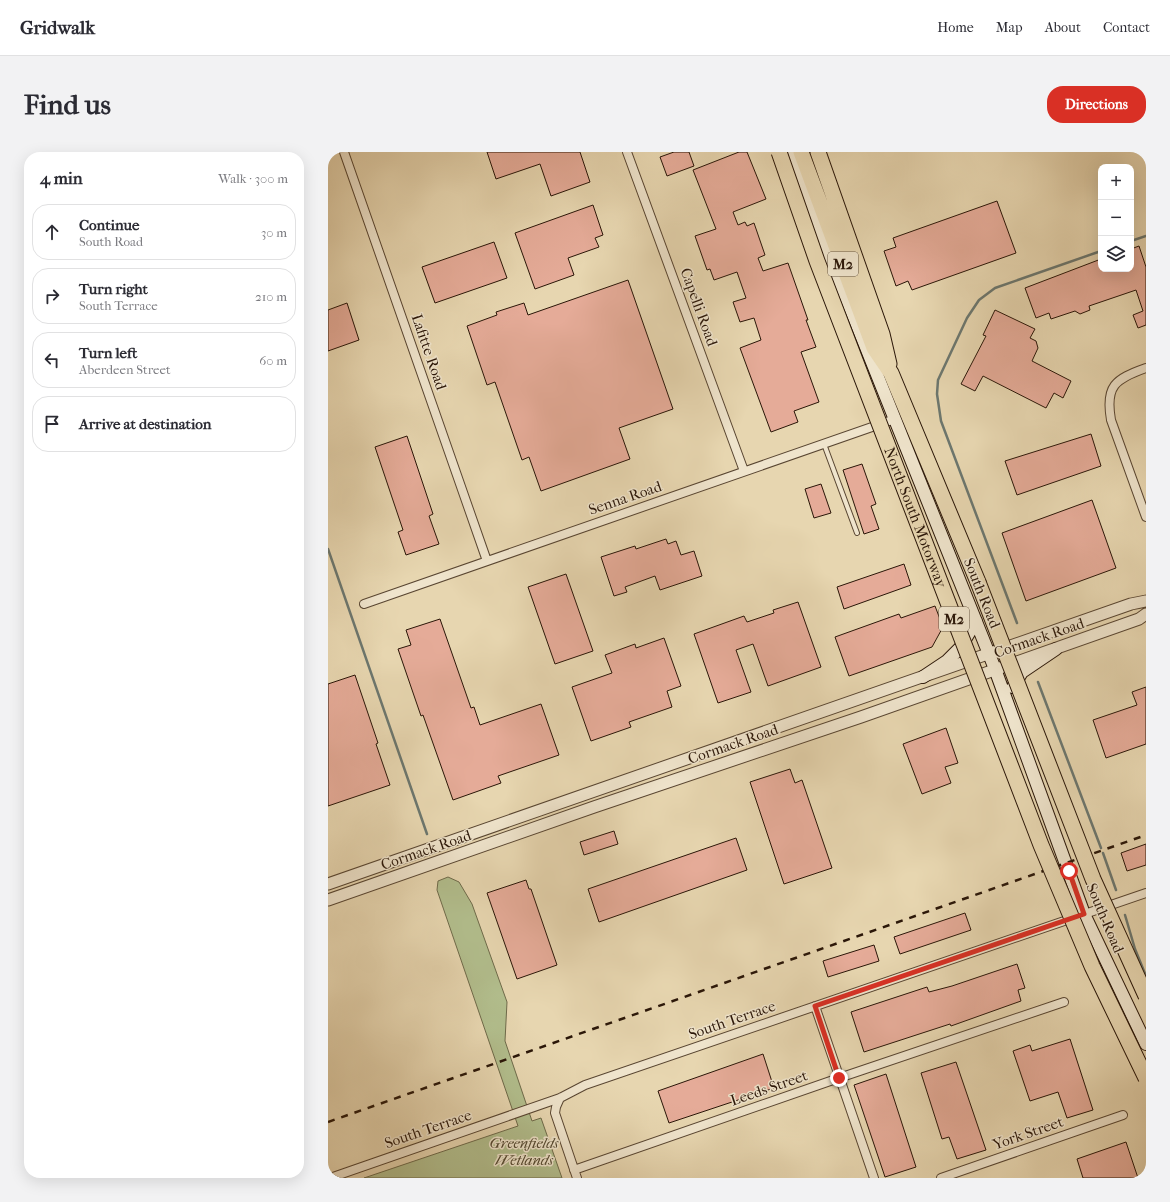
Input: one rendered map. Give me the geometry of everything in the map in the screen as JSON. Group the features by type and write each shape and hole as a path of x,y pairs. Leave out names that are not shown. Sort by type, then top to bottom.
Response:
{"highway":[{"name":"North South Motorway","path":"779,152 818,261 1041,845 1092,966 1146,1078"},
{"name":"North South Motorway","path":"802,152 874,348 891,373 978,582 1093,879 1146,996"},
{"path":"818,152 882,334 891,373"}],"main road":[{"name":"South Road","path":"792,152 817,224 995,669 1084,914 1146,1044"},
{"path":"923,677 947,661 960,648 976,621"},
{"path":"1006,698 1022,672 1056,649"}],"street":[{"name":"Lafitte Road","path":"344,152 487,561"},
{"name":"Capelli Road","path":"627,152 744,471"},
{"path":"1146,368 1122,379 1114,386 1110,396 1109,407 1114,427 1146,517"},
{"name":"Senna Road","path":"364,604 895,419"},
{"name":"Cormack Road","path":"328,884 1131,604 1146,601"},
{"name":"Cormack Road","path":"328,900 1056,649 1146,614"},
{"path":"855,700 861,717"},
{"name":"South Terrace","path":"330,1178 530,1109 560,1098 585,1085 1146,893"},
{"name":"Leeds Street","path":"576,1174 839,1078 1064,1002"},
{"path":"815,1006 874,1178"},
{"path":"560,1098 555,1113 576,1174"},
{"name":"York Street","path":"941,1178 1123,1115"}],"lane":[{"path":"824,444 857,533"}],"green space":[{"name":"Greenfields Wetlands","path":"448,877 459,882 472,904 507,1002 505,1041 532,1121 541,1118 562,1178 364,1178 518,1126 437,890 438,881"}],"building":[{"path":"487,152 580,152 590,182 551,196 540,164 496,179"},
{"path":"674,152 689,152 694,166 667,176 660,157"},
{"path":"739,152 747,152 766,199 733,212 738,225 745,222 747,226 754,223 765,255 758,258 763,271 788,263 816,347 801,352 819,402 794,411 798,422 771,432 740,348 761,340 754,318 740,322 733,302 746,298 737,272 714,280 710,269 707,270 695,236 716,229 693,170"},
{"path":"997,201 1016,253 912,290 908,281 896,286 884,251 896,247 893,238"},
{"path":"593,205 603,235 595,238 599,247 568,258 574,275 535,289 515,233"},
{"path":"494,242 507,278 435,303 422,267"},
{"path":"1139,246 1146,267 1146,325 1138,328 1133,315 1143,311 1136,290 1089,306 1090,310 1080,314 1075,311 1051,319 1049,313 1036,318 1025,288 1098,260 1098,272 1134,272 1134,248"},
{"path":"628,280 673,409 619,428 630,459 541,491 529,457 522,460 495,382 487,385 467,326 497,315 496,312 524,303 528,315"},
{"path":"347,303 359,340 328,351 328,310"},
{"path":"995,310 1035,329 1030,338 1036,341 1038,348 1032,361 1071,381 1063,398 1054,393 1046,408 983,376 975,391 961,384 986,336 983,335"},
{"path":"1091,434 1101,466 1017,495 1005,461"},
{"path":"407,436 433,514 429,516 439,544 406,555 398,532 403,530 375,447"},
{"path":"862,464 876,504 871,506 879,529 864,534 843,470"},
{"path":"821,484 831,513 814,518 805,489"},
{"path":"1092,500 1116,568 1026,601 1002,533"},
{"path":"666,539 668,544 676,541 681,555 694,551 702,576 660,590 655,576 625,587 627,592 614,596 601,557 635,546 636,549"},
{"path":"904,564 911,585 844,609 837,587"},
{"path":"566,574 593,651 555,664 528,587"},
{"path":"798,602 821,667 768,686 753,644 736,650 751,692 718,703 694,634 744,616 747,622 774,613 773,610"},
{"path":"935,606 943,627 932,647 849,676 835,637 899,614 901,618"},
{"path":"440,619 471,708 474,707 480,725 541,704 559,755 498,776 501,783 453,800 423,715 421,716 398,649 411,645 406,630"},
{"path":"664,638 681,686 667,691 672,707 629,722 631,727 591,741 572,687 612,673 605,655 635,644 636,648"},
{"path":"355,675 378,743 376,744 390,785 328,806 328,684"},
{"path":"1146,687 1146,744 1106,758 1093,720 1137,705 1132,692"},
{"path":"946,728 958,763 945,767 951,783 922,794 903,744"},
{"path":"790,769 795,783 802,780 832,868 784,884 750,782"},
{"path":"614,831 618,844 584,855 580,842"},
{"path":"736,838 747,870 599,922 588,889"},
{"path":"1146,844 1146,865 1127,871 1121,853"},
{"path":"526,880 529,889 531,889 557,965 517,979 487,893"},
{"path":"965,913 971,930 900,954 894,937"},
{"path":"874,945 879,961 828,977 823,961"},
{"path":"1017,964 1025,988 1018,990 1021,1001 951,1026 950,1024 864,1052 851,1012 927,987 929,992 952,986"},
{"path":"1070,1039 1093,1110 1067,1118 1058,1092 1030,1101 1013,1051 1030,1045 1032,1051"},
{"path":"763,1054 774,1088 669,1123 658,1091"},
{"path":"956,1062 986,1150 957,1159 949,1137 942,1139 921,1073"},
{"path":"886,1074 916,1167 885,1177 854,1085"},
{"path":"1126,1142 1138,1178 1083,1178 1077,1159"}],"waterway":[{"path":"1134,240 1146,236"},
{"path":"1017,623 941,421 937,394 938,380 967,318 979,300 995,288 1098,252"},
{"path":"328,549 427,834"},
{"path":"1038,682 1101,848"},
{"path":"1103,853 1116,890"},
{"path":"1125,915 1135,949 1146,976"}],"railway":[{"path":"328,1122 1146,835"}],"route":[{"path":"839,1078 815,1006 1084,914 1069,871"}]}
